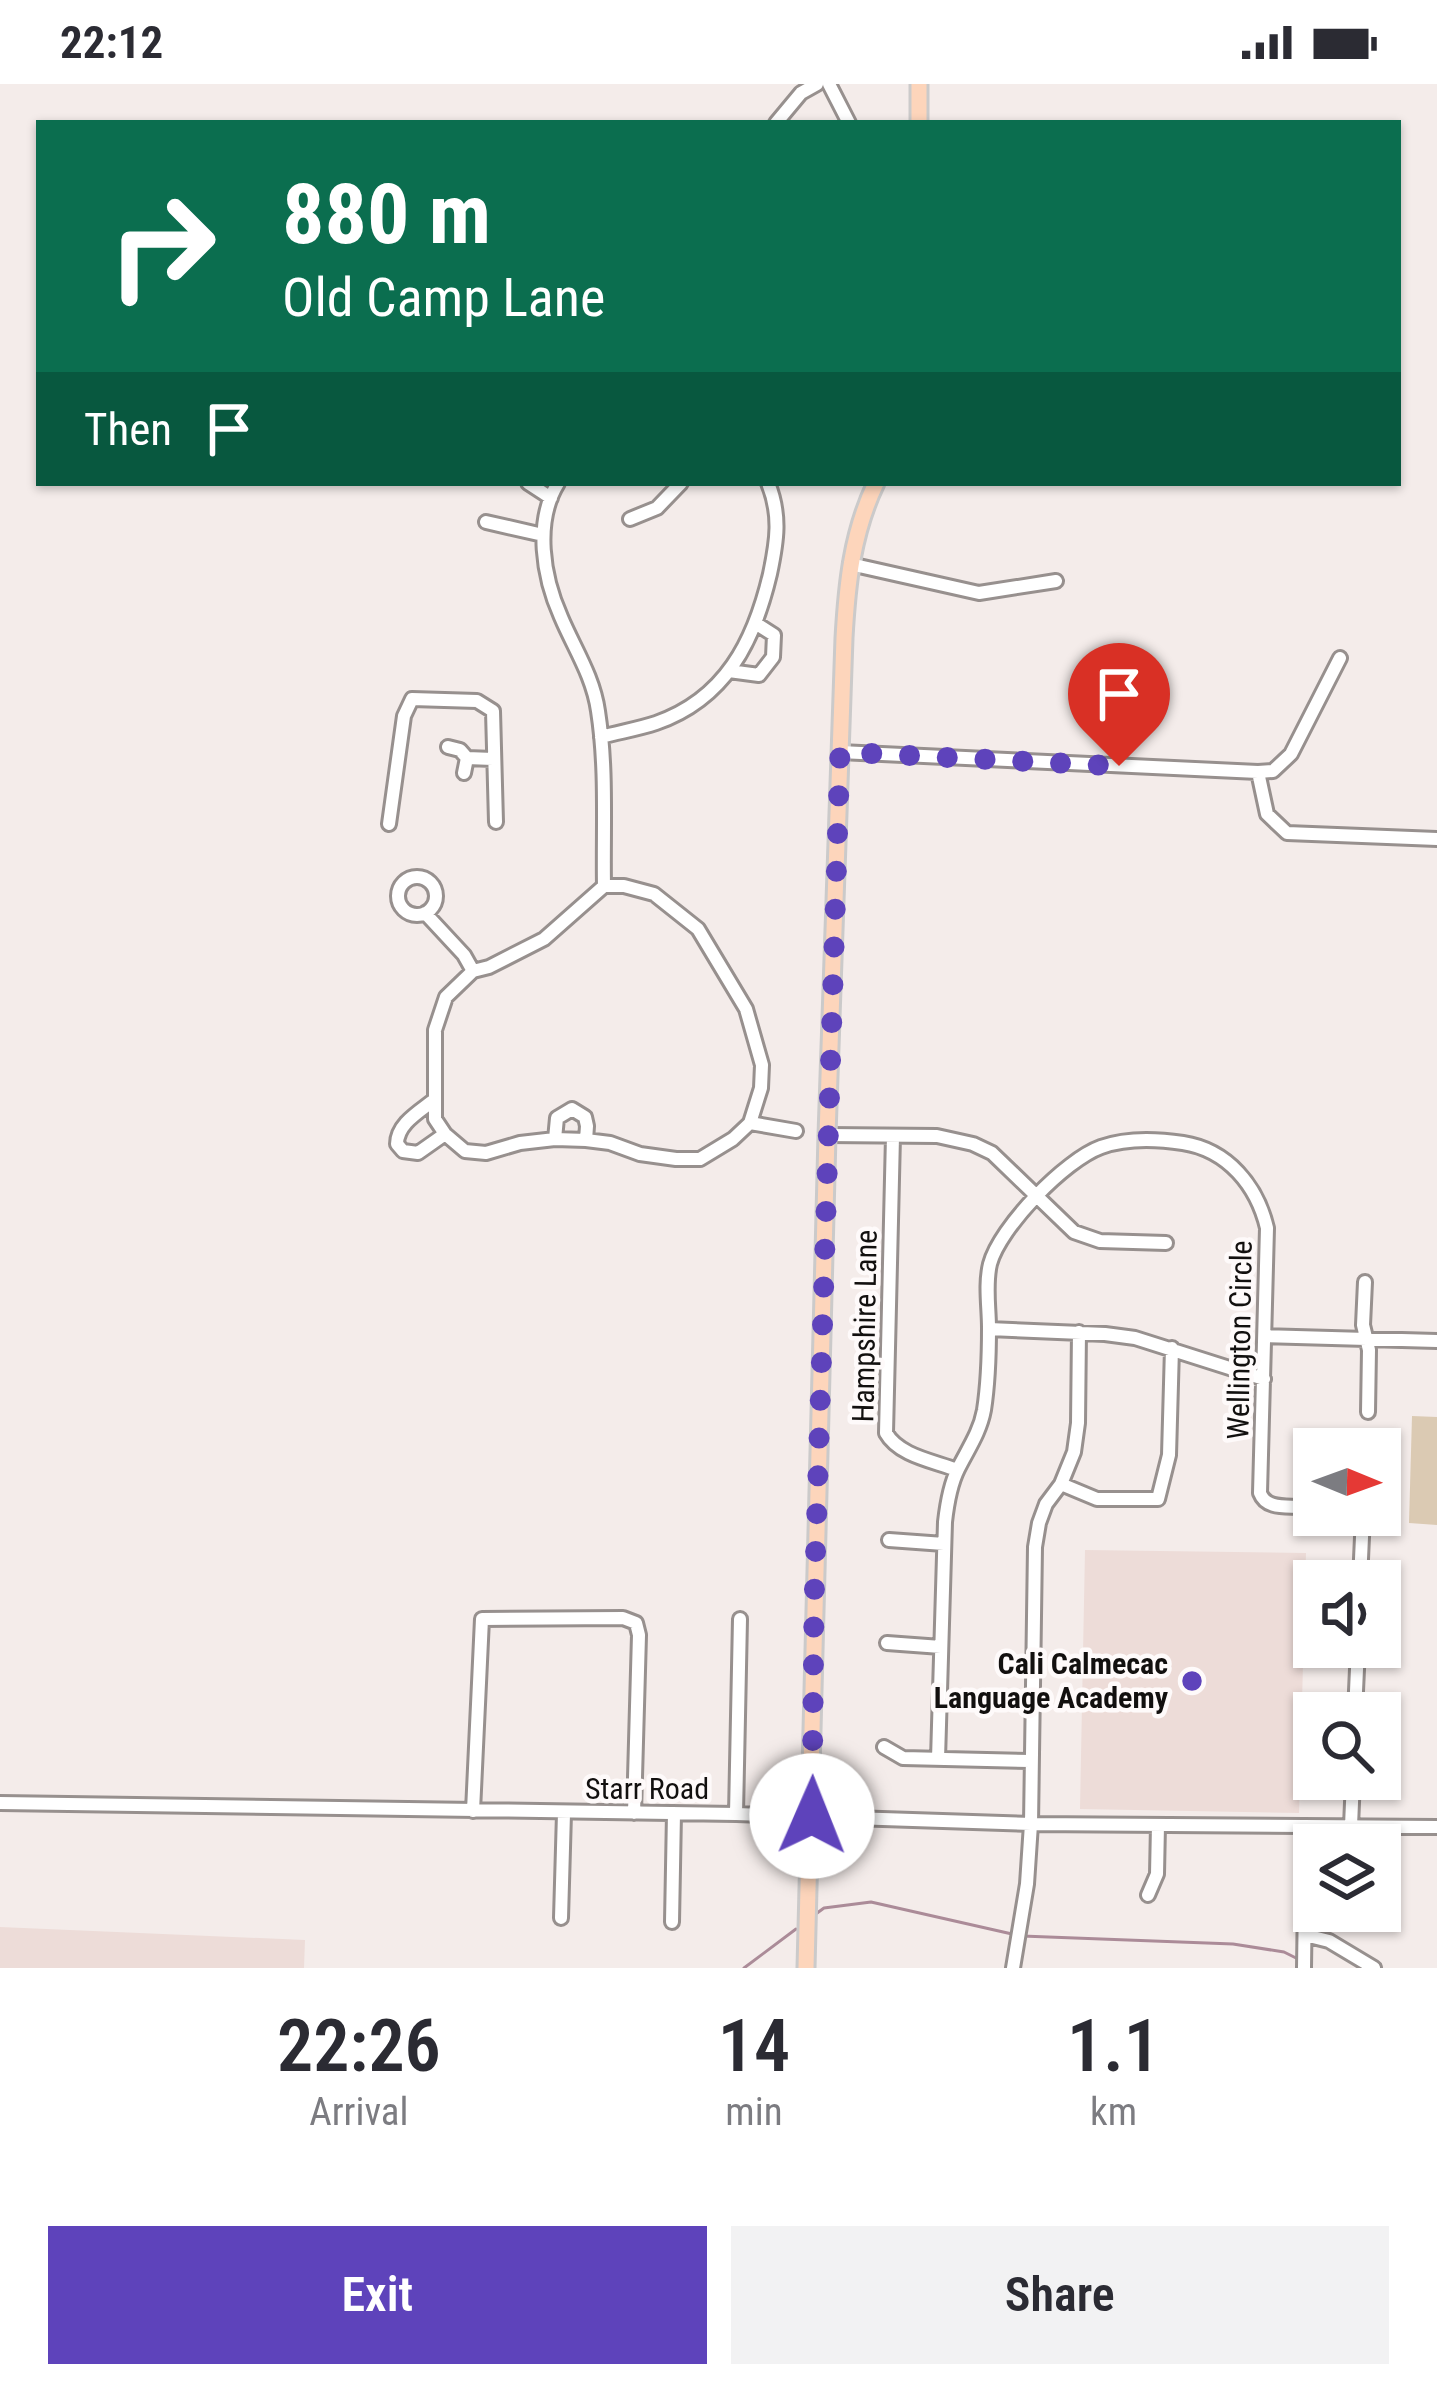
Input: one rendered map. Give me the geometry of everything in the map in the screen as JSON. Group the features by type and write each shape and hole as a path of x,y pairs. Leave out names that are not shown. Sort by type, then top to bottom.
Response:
{"main road":[{"path":"919,84 919,120"},
{"path":"806,1968 840,752 850,564 875,486"}],"street":[{"path":"778,120 801,93 817,84"},
{"path":"829,84 847,120"},
{"path":"533,486 551,498"},
{"path":"557,486 543,536 560,616 582,659 597,705 604,767 604,886"},
{"path":"630,519 657,508 678,486"},
{"path":"601,737 679,713 715,688 737,662 762,608 778,529 769,486"},
{"path":"486,522 543,536"},
{"path":"850,564 979,593 1056,581"},
{"path":"729,671 759,675 772,657 774,635 755,623"},
{"path":"840,752 1273,771 1291,754 1340,658"},
{"path":"389,824 404,716 412,699 477,701 493,711 496,822"},
{"path":"448,747 467,758 493,759"},
{"path":"464,773 467,758"},
{"path":"1258,772 1267,814 1287,833 1437,838"},
{"path":"604,886 654,894 698,929 746,1009 762,1065 751,1123 700,1159 640,1154 586,1140 555,1139 486,1153 466,1151 435,1119 434,1030 446,997 473,971 544,939 604,886"},
{"path":"424,913 473,971"},
{"path":"434,1100 404,1125 397,1144 403,1151 418,1154 445,1134"},
{"path":"555,1139 557,1118 572,1109 584,1117 586,1140"},
{"path":"751,1123 796,1131"},
{"path":"827,1135 937,1136 973,1144 992,1153 1074,1232 1100,1241 1166,1243"},
{"name":"Hampshire Lane","path":"893,1136 886,1433 901,1449 957,1470"},
{"name":"Wellington Circle","path":"938,1759 947,1504 957,1470 983,1416 991,1262 1006,1231 1084,1155 1118,1143 1173,1141 1211,1151 1240,1173 1262,1206 1267,1249 1260,1493 1269,1505 1293,1507"},
{"path":"1364,1282 1368,1412"},
{"path":"989,1329 1135,1338 1264,1379"},
{"path":"1013,1968 1031,1824 1035,1547 1046,1504 1061,1484 1076,1438 1079,1332"},
{"path":"1265,1336 1437,1341"},
{"path":"1061,1484 1097,1499 1158,1499 1168,1455 1172,1348"},
{"path":"889,1540 944,1544"},
{"path":"473,1811 482,1619 622,1618 636,1623 639,1635 634,1813"},
{"path":"736,1814 740,1618"},
{"path":"887,1643 940,1647"},
{"path":"884,1747 902,1758 1030,1761"},
{"name":"Starr Road","path":"0,1803 1293,1826"},
{"path":"561,1918 564,1813"},
{"path":"672,1922 674,1813"},
{"path":"1148,1895 1157,1874 1158,1825"},
{"name":"Starr Road","path":"1401,1827 1437,1827"},
{"path":"1304,1968 1305,1932"},
{"path":"1305,1935 1329,1941 1374,1968"}],"shaded area":[{"path":"1412,1416 1437,1417 1437,1525 1409,1523"},
{"name":"Cali Calmecac Language Academy","path":"1085,1550 1306,1553 1306,1560 1293,1560 1293,1668 1303,1668 1302,1692 1293,1692 1293,1800 1299,1800 1299,1813 1080,1809"},
{"path":"0,1927 305,1940 304,1968 0,1968"}],"waterway":[{"path":"813,1916 824,1908 871,1902 1012,1934"},
{"path":"744,1968 796,1929"},
{"path":"1022,1936 1233,1944 1284,1952 1298,1959"}],"place":[{"name":"Cali Calmecac Language Academy","path":"1192,1681"}],"route":[{"path":"812,1816 840,752 1119,766"}]}
